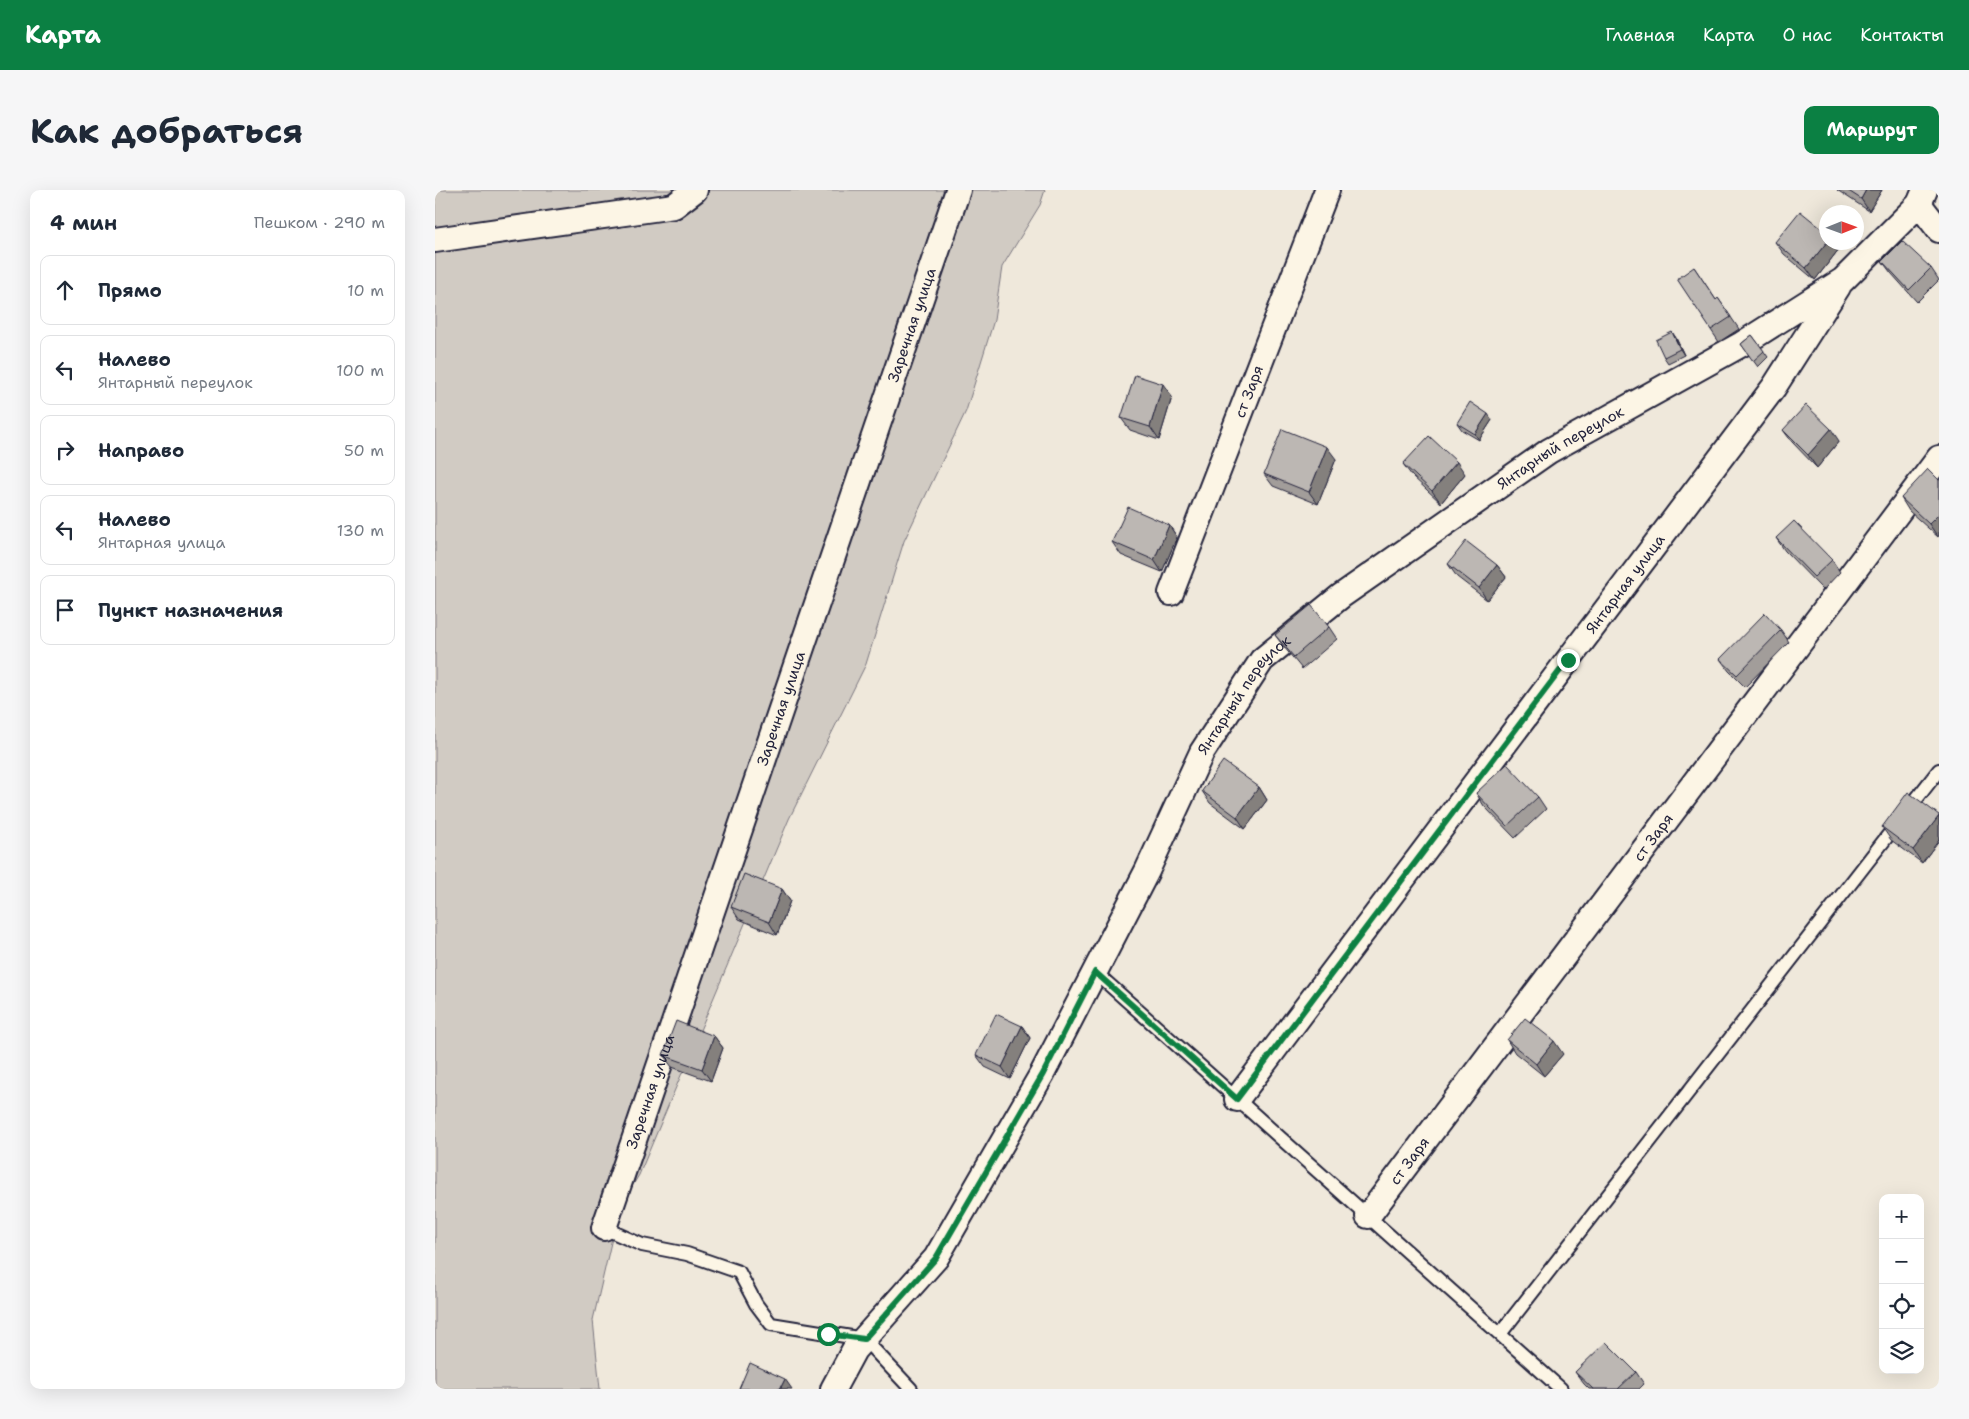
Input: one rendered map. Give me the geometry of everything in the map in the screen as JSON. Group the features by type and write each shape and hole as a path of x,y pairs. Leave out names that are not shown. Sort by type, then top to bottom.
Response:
{"street":[{"path":"435,240 674,206 695,190"},
{"name":"Заречная улица","path":"604,1228 959,190"},
{"name":"ст Заря","path":"1171,593 1327,190"},
{"path":"1922,197 1939,230"},
{"name":"Янтарный переулок","path":"833,1389 855,1350 936,1258 1043,1074 1147,871 1202,752 1262,660 1341,596 1549,451 1742,344 1843,280 1922,197"},
{"name":"Янтарная улица","path":"1237,1099 1774,387 1843,280"},
{"name":"ст Заря","path":"1368,1216 1939,458"}],"lane":[{"path":"1500,1334 1939,770"},
{"path":"1095,972 1561,1389"},
{"path":"604,1228 642,1244 687,1254 739,1272 756,1304 771,1324 864,1339 911,1389"}],"shaded area":[{"path":"435,190 1045,190 1040,205 1002,267 994,320 966,411 904,541 866,664 789,819 639,1175 619,1208 593,1320 600,1389 435,1389"}],"building":[{"path":"1847,190 1866,190 1861,199"},
{"path":"1800,211 1819,226 1819,250 1821,250 1806,268 1775,242"},
{"path":"1902,241 1931,268 1909,290 1882,261"},
{"path":"1694,267 1716,300 1718,298 1731,317 1711,330 1677,279"},
{"path":"1672,332 1680,349 1664,357 1656,340"},
{"path":"1752,335 1764,351 1753,361 1741,344"},
{"path":"1135,375 1163,384 1150,427 1121,418"},
{"path":"1470,402 1488,414 1475,434 1457,423"},
{"path":"1806,405 1831,429 1808,455 1783,430"},
{"path":"1282,429 1327,447 1309,492 1264,474"},
{"path":"1429,436 1457,462 1432,491 1403,464"},
{"path":"1928,469 1939,480 1939,514 1929,524 1901,498"},
{"path":"1128,507 1169,525 1154,560 1112,542"},
{"path":"1794,521 1832,560 1814,577 1776,538"},
{"path":"1466,541 1497,565 1479,588 1448,564"},
{"path":"1311,605 1329,627 1294,657 1275,635"},
{"path":"1765,613 1781,630 1737,675 1720,659"},
{"path":"1223,761 1259,787 1237,817 1202,791"},
{"path":"1507,764 1538,797 1507,826 1476,793"},
{"path":"1908,792 1939,815 1913,850 1882,827"},
{"path":"744,874 782,889 769,922 731,907"},
{"path":"996,1014 1022,1026 1002,1067 976,1055"},
{"path":"1525,1018 1554,1041 1536,1064 1507,1040"},
{"path":"676,1021 714,1036 702,1069 663,1055"},
{"path":"1606,1342 1636,1372 1618,1389 1593,1389 1575,1372"},
{"path":"750,1363 785,1379 780,1389 739,1389"}],"route":[{"path":"828,1334 864,1339 936,1258 1043,1074 1095,972 1237,1099 1568,660"}]}
